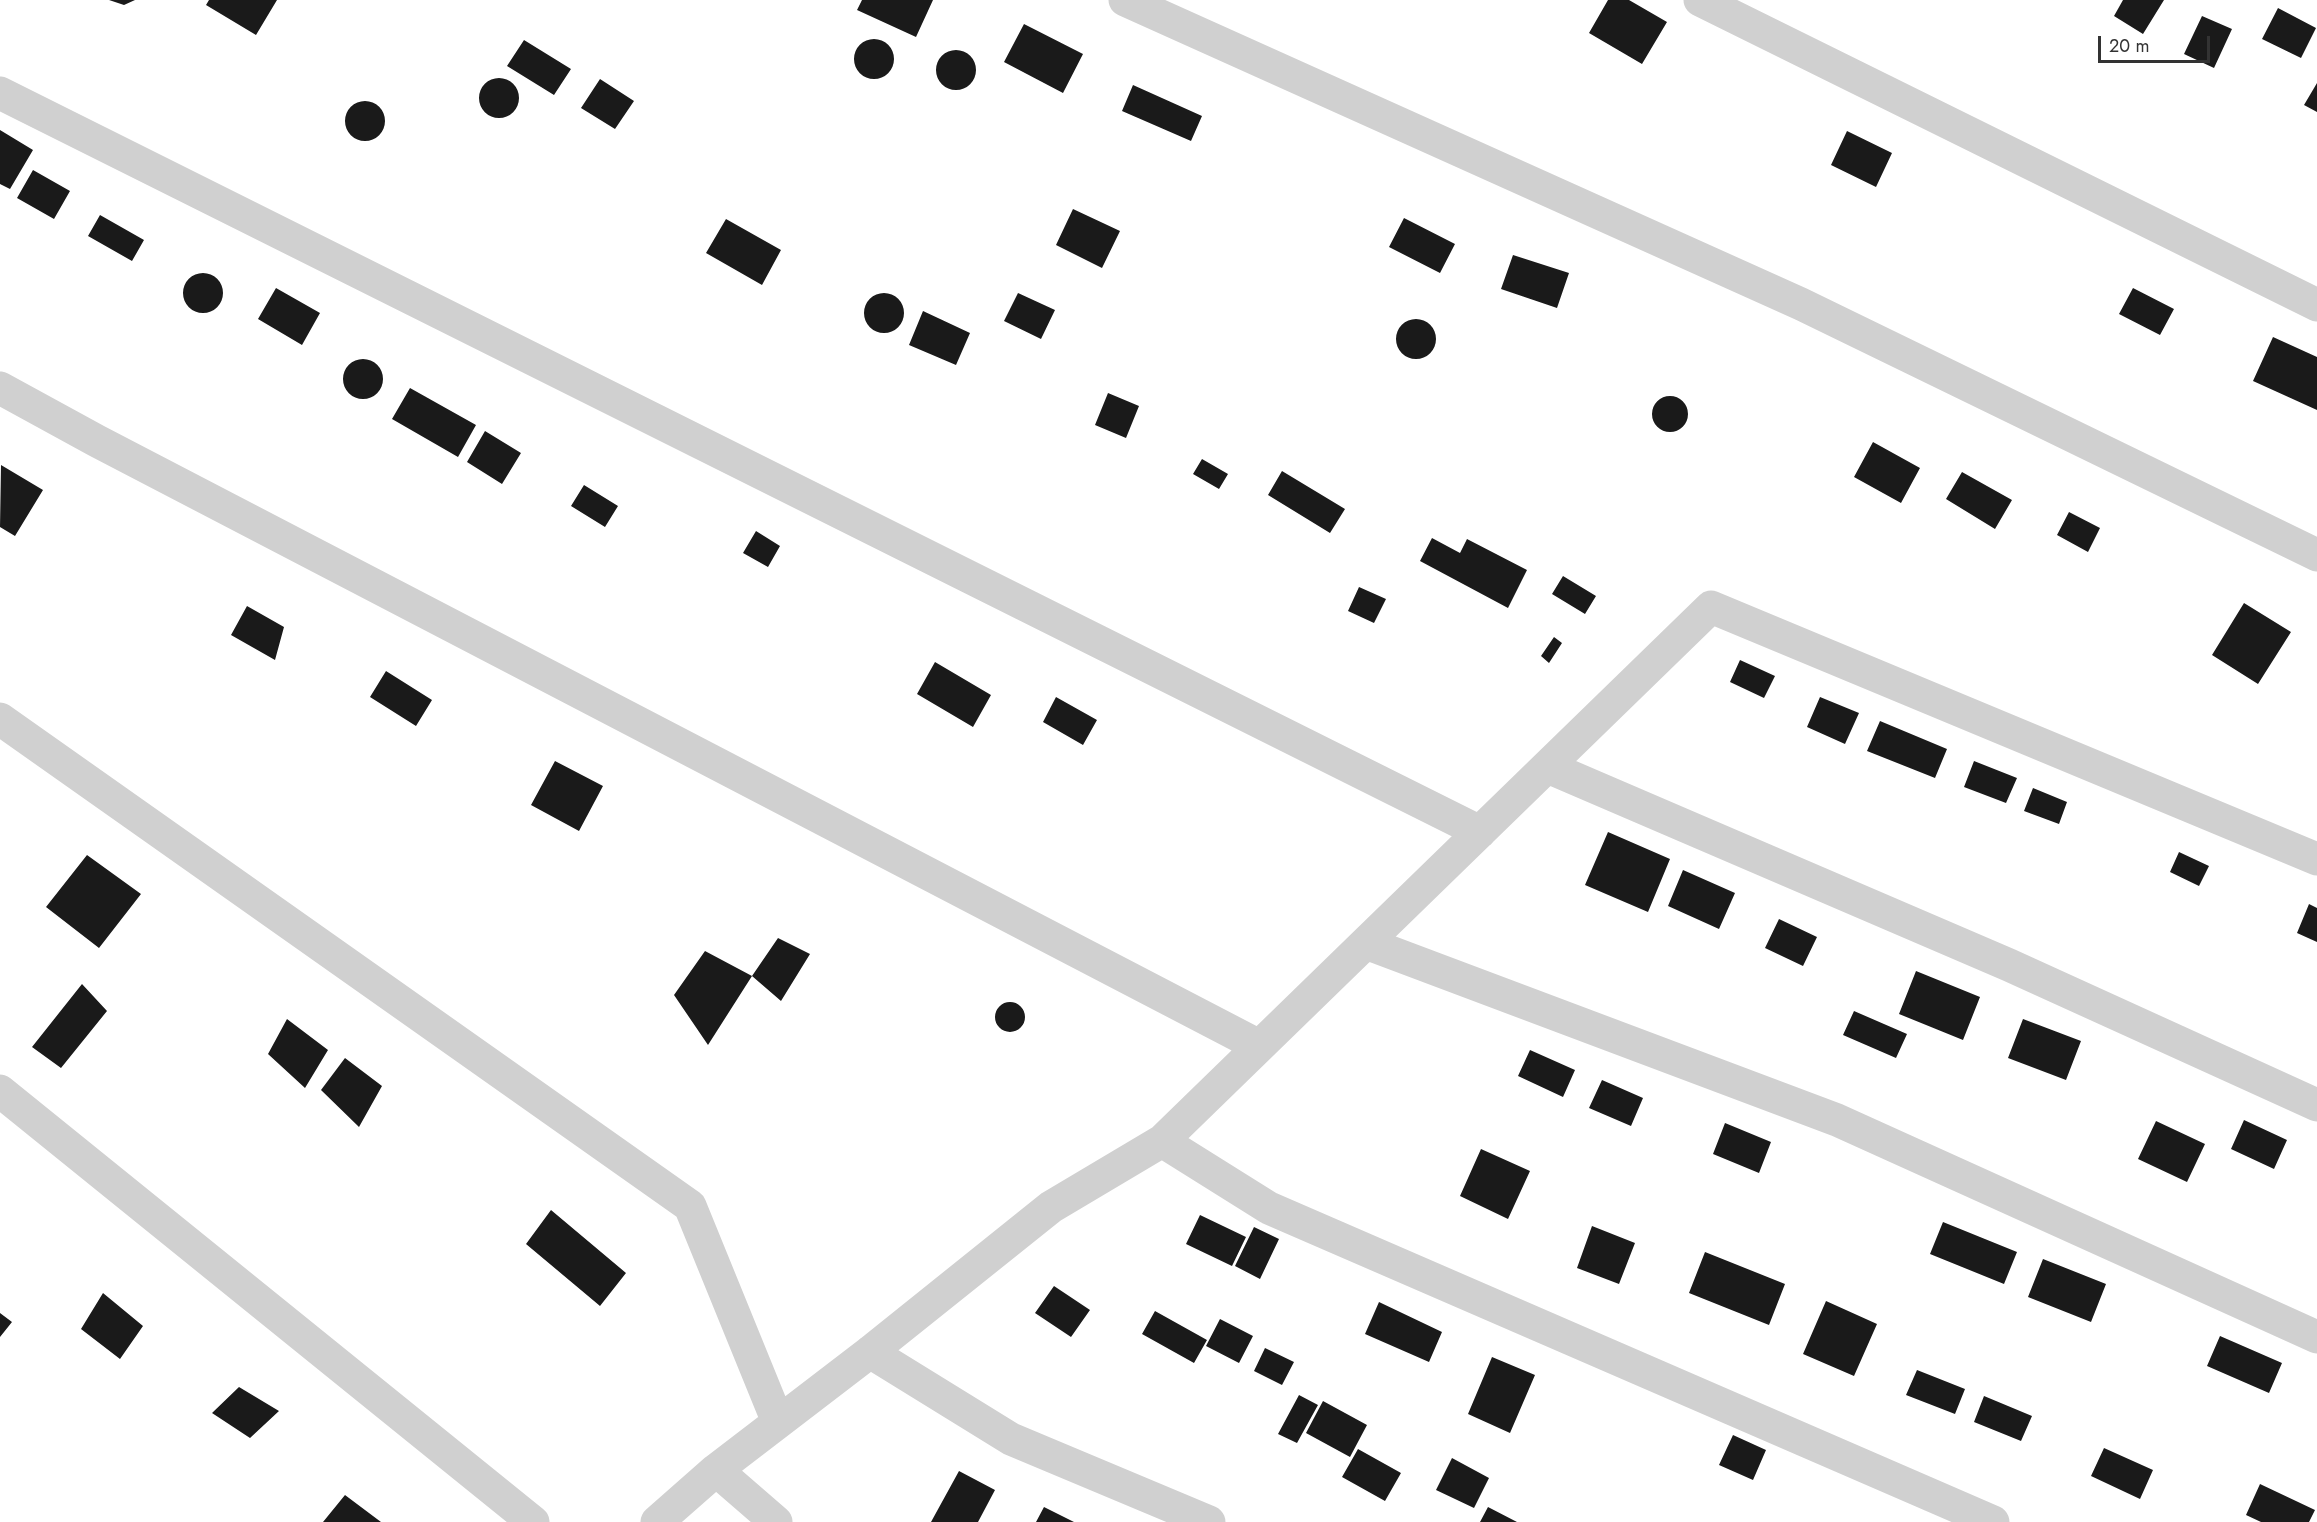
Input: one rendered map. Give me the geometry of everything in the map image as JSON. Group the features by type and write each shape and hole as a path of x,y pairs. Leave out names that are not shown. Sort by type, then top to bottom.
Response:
{"street":[{"path":"1125,0 1801,304 2317,555"},
{"path":"1700,0 2317,305"},
{"path":"0,93 1480,832"},
{"path":"0,388 118,452 1259,1046"},
{"path":"657,1522 716,1470 870,1352 1051,1207 1162,1141 1711,607 2317,859"},
{"path":"0,719 690,1206 778,1422"},
{"path":"1548,767 2009,965 2317,1105"},
{"path":"1366,943 1837,1120 2317,1337"},
{"path":"0,1091 533,1522"},
{"path":"1162,1141 1269,1208 1993,1522"},
{"path":"870,1352 1011,1439 1209,1522"},
{"path":"716,1470 776,1522"}],"building":[{"path":"109,0 135,0 124,5"},
{"path":"209,0 277,0 256,35 206,5"},
{"path":"862,0 933,0 916,37 857,10"},
{"path":"1608,0 1629,0 1667,22 1642,64 1589,33"},
{"path":"2123,0 2164,0 2143,34 2114,16"},
{"path":"2278,8 2316,28 2301,58 2262,39"},
{"path":"2202,16 2232,29 2214,68 2184,54"},
{"path":"1024,24 1083,54 1063,93 1004,62"},
{"path":"874,39 882,40 888,45 893,51 893,67 888,73 882,78 874,79 866,78 860,73 855,67 854,59 855,51 860,45 866,40"},
{"path":"524,40 571,69 554,95 507,66"},
{"path":"956,50 964,51 970,56 975,62 975,78 970,84 964,89 956,90 948,89 942,84 937,78 936,70 937,62 942,56 948,51"},
{"path":"499,78 507,79 513,84 518,90 518,106 513,112 507,117 499,118 491,117 485,112 480,106 479,98 480,90 485,84 491,79"},
{"path":"600,79 634,101 615,129 581,108"},
{"path":"2317,83 2317,112 2304,105"},
{"path":"1133,85 1202,116 1191,141 1122,111"},
{"path":"365,101 373,102 379,107 384,113 384,129 379,135 373,140 365,141 357,140 351,135 346,129 345,121 346,113 351,107 357,102"},
{"path":"0,130 33,150 10,189 0,184"},
{"path":"1847,131 1892,153 1876,187 1831,165"},
{"path":"33,170 70,191 54,219 17,198"},
{"path":"1073,209 1120,231 1102,268 1056,245"},
{"path":"100,215 144,240 132,261 88,236"},
{"path":"1404,218 1455,244 1440,273 1389,247"},
{"path":"726,219 781,250 762,285 706,253"},
{"path":"1513,255 1569,273 1557,308 1501,289"},
{"path":"203,273 211,274 217,279 222,285 222,301 217,307 211,312 203,313 195,312 189,307 184,301 183,293 184,285 189,279 195,274"},
{"path":"276,288 320,313 302,345 258,319"},
{"path":"2133,288 2174,309 2160,335 2119,314"},
{"path":"884,293 892,294 898,299 903,305 903,321 898,327 892,332 884,333 876,332 870,327 865,321 864,313 865,305 870,299 876,294"},
{"path":"1018,293 1055,310 1041,339 1004,321"},
{"path":"923,311 970,333 956,365 909,345"},
{"path":"1416,319 1424,320 1430,325 1435,331 1435,347 1430,353 1424,358 1416,359 1408,358 1402,353 1397,347 1396,339 1397,331 1402,325 1408,320"},
{"path":"2273,337 2317,357 2317,410 2253,381"},
{"path":"363,359 371,360 377,365 382,371 382,387 377,393 371,398 363,399 355,398 349,393 344,387 343,379 344,371 349,365 355,360"},
{"path":"410,388 476,425 458,457 392,419"},
{"path":"1108,393 1139,406 1126,438 1095,425"},
{"path":"1670,396 1682,402 1688,414 1682,426 1670,432 1658,426 1652,414 1658,402"},
{"path":"485,431 521,453 502,484 467,462"},
{"path":"1873,442 1920,468 1901,503 1854,477"},
{"path":"1202,459 1228,474 1219,489 1193,474"},
{"path":"1,465 43,490 15,536 0,527"},
{"path":"1282,471 1345,509 1330,533 1268,495"},
{"path":"1962,472 2012,500 1995,529 1946,499"},
{"path":"584,485 618,506 605,527 571,506"},
{"path":"2069,512 2100,528 2088,552 2057,535"},
{"path":"756,531 780,546 768,567 743,553"},
{"path":"1432,538 1460,553 1467,539 1527,570 1508,608 1420,561"},
{"path":"1563,576 1596,596 1585,614 1552,594"},
{"path":"1359,587 1386,599 1374,623 1348,611"},
{"path":"2244,603 2291,632 2258,684 2212,655"},
{"path":"247,606 284,627 275,660 231,635"},
{"path":"1554,637 1562,643 1549,663 1541,656"},
{"path":"1740,660 1775,676 1764,698 1730,682"},
{"path":"935,662 991,695 973,727 917,694"},
{"path":"386,671 432,700 416,726 370,697"},
{"path":"1056,697 1097,720 1083,745 1043,722"},
{"path":"1820,697 1859,713 1845,744 1807,727"},
{"path":"1880,721 1947,749 1935,778 1867,751"},
{"path":"555,761 603,786 579,831 531,805"},
{"path":"1974,761 2017,778 2006,803 1964,787"},
{"path":"2033,788 2067,802 2059,824 2024,811"},
{"path":"1608,832 1670,859 1648,912 1585,885"},
{"path":"2179,852 2209,866 2199,886 2170,872"},
{"path":"87,855 141,894 99,948 46,907"},
{"path":"1683,870 1735,893 1719,929 1668,906"},
{"path":"2309,904 2317,908 2317,942 2297,933"},
{"path":"1779,919 1817,937 1803,966 1765,948"},
{"path":"778,938 810,954 781,1001 752,976"},
{"path":"705,951 752,976 708,1045 674,995"},
{"path":"1916,971 1980,997 1963,1040 1899,1014"},
{"path":"82,984 107,1011 61,1068 32,1047"},
{"path":"1010,1002 1021,1006 1025,1017 1021,1028 1010,1032 999,1028 995,1017 999,1006"},
{"path":"1854,1011 1907,1034 1896,1058 1843,1035"},
{"path":"287,1019 328,1050 305,1088 268,1054"},
{"path":"2023,1019 2081,1041 2066,1080 2008,1058"},
{"path":"1530,1050 1575,1070 1563,1097 1518,1076"},
{"path":"345,1058 382,1086 359,1127 321,1090"},
{"path":"1602,1080 1643,1098 1631,1126 1589,1108"},
{"path":"2244,1120 2287,1140 2274,1169 2231,1149"},
{"path":"2156,1121 2205,1144 2187,1182 2138,1159"},
{"path":"1725,1123 1771,1142 1759,1173 1713,1154"},
{"path":"1481,1149 1530,1171 1508,1219 1460,1196"},
{"path":"551,1210 626,1273 600,1306 526,1244"},
{"path":"1200,1215 1246,1237 1232,1266 1186,1244"},
{"path":"1943,1222 2017,1252 2004,1284 1930,1254"},
{"path":"1592,1226 1635,1243 1619,1284 1577,1268"},
{"path":"1254,1227 1279,1239 1260,1279 1235,1266"},
{"path":"1705,1252 1785,1284 1769,1325 1689,1293"},
{"path":"2043,1259 2106,1284 2091,1322 2028,1297"},
{"path":"1054,1286 1090,1310 1071,1337 1035,1313"},
{"path":"103,1293 143,1326 120,1359 81,1329"},
{"path":"1826,1301 1877,1324 1854,1376 1803,1354"},
{"path":"1379,1302 1442,1332 1429,1362 1365,1334"},
{"path":"1155,1311 1207,1340 1194,1363 1142,1334"},
{"path":"0,1313 12,1322 0,1337"},
{"path":"1220,1319 1253,1336 1239,1363 1206,1346"},
{"path":"2220,1336 2282,1363 2269,1393 2207,1366"},
{"path":"1265,1348 1294,1362 1282,1385 1254,1371"},
{"path":"1492,1357 1535,1375 1510,1433 1468,1414"},
{"path":"1917,1370 1965,1389 1955,1414 1906,1395"},
{"path":"239,1387 279,1411 250,1438 212,1413"},
{"path":"1299,1395 1318,1405 1297,1443 1278,1434"},
{"path":"1984,1396 2032,1416 2021,1441 1974,1422"},
{"path":"1323,1401 1367,1425 1350,1457 1306,1433"},
{"path":"1733,1435 1766,1450 1753,1480 1719,1465"},
{"path":"2104,1448 2153,1470 2140,1499 2091,1476"},
{"path":"1358,1449 1401,1473 1385,1501 1342,1477"},
{"path":"1452,1458 1489,1478 1474,1508 1436,1490"},
{"path":"959,1471 995,1490 978,1522 931,1522"},
{"path":"2260,1484 2315,1510 2309,1522 2261,1522 2246,1515"},
{"path":"345,1495 381,1522 323,1522"},
{"path":"1044,1507 1074,1522 1036,1522"},
{"path":"1488,1507 1517,1522 1480,1522"}]}
